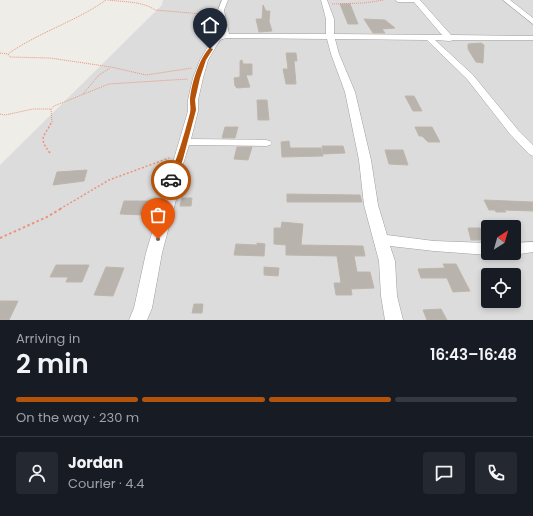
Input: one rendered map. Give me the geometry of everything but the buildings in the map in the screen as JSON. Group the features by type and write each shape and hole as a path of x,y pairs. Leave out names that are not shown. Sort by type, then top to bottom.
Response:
{"street":[{"path":"225,0 221,10 226,36"},
{"path":"398,0 415,0 450,39"},
{"path":"506,0 533,22"},
{"path":"325,2 330,19 330,33 335,54 350,92 365,160 371,205 387,261 389,296 394,320"},
{"path":"523,14 533,14"},
{"path":"138,320 143,308 154,253 170,196 172,180 193,110 192,100 204,60 217,38 226,36 430,39 533,38"},
{"path":"430,39 470,77 514,132 533,152"},
{"path":"183,147 266,143"},
{"path":"380,239 434,246 481,249"},
{"path":"521,248 533,247"}],"path":[{"path":"8,54 29,39 70,22 107,0 134,3 151,7 155,10 222,16"},
{"path":"325,2 364,3 384,0"},
{"path":"0,53 8,54 10,57 17,58 50,58 111,67 146,75 200,72"},
{"path":"83,94 99,75 111,67"},
{"path":"0,114 5,115 33,109 51,109 58,104 109,84 200,72"},
{"path":"50,153 43,144 42,136 52,122 51,109"},
{"path":"0,238 47,217 109,180 166,159 183,147"}],"shaded area":[{"path":"163,0 533,0 533,320 0,320 0,165 162,5"}],"way so far":[{"path":"158,239 170,196 171,180"}],"route":[{"path":"171,180 180,159 190,122 193,110 192,100 198,78 204,60 210,49"}]}
